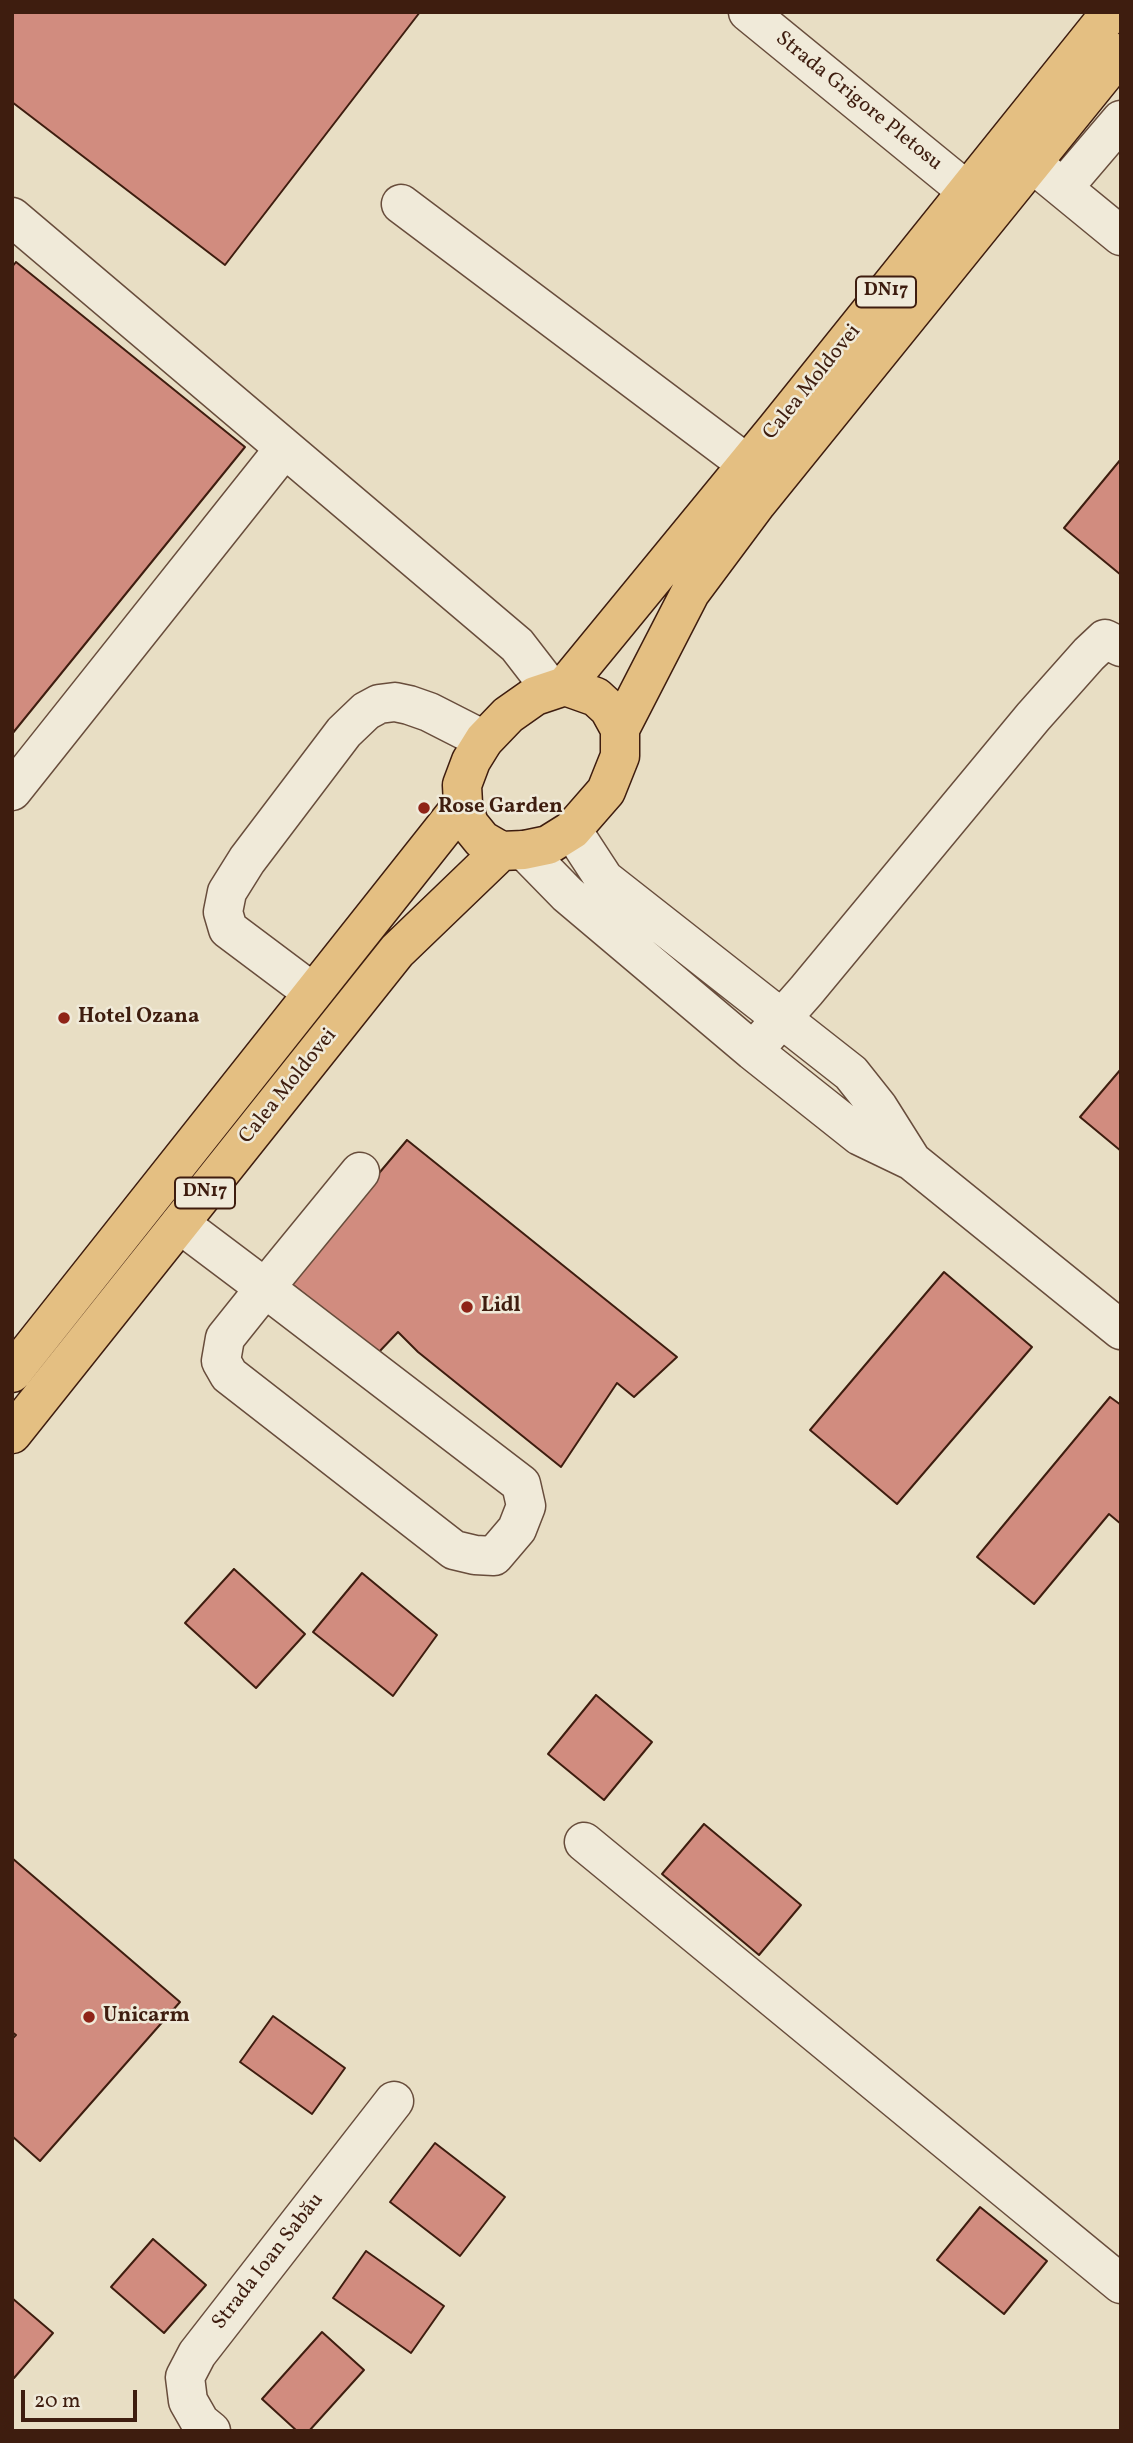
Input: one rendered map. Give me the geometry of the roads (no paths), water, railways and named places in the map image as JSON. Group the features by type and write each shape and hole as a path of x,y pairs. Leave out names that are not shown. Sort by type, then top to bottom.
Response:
{"main road":[{"name":"Calea Moldovei","path":"558,687 747,464 1111,12"},
{"name":"Calea Moldovei","path":"620,729 690,593 757,503 1121,53"},
{"path":"558,687 596,697 609,709 620,729 620,756 606,791 572,830 548,845 512,850 482,840 469,824 463,804 462,785 471,761 484,740 508,715 535,696 558,687"},
{"name":"Calea Moldovei","path":"14,1367 463,804"},
{"name":"Calea Moldovei","path":"12,1434 397,951 512,850"}],"street":[{"name":"Strada Grigore Pletosu","path":"748,12 967,191"},
{"path":"1063,188 1121,120"},
{"path":"1032,163 1121,236"},
{"path":"401,204 747,464"},
{"path":"12,217 517,645 558,687"},
{"path":"12,791 284,449"},
{"path":"752,1051 1033,716 1089,654 1105,639 1121,647"},
{"path":"313,992 228,929 223,912 227,892 247,860 344,732 366,711 379,704 395,702 409,705 484,740"},
{"path":"572,830 604,879 851,1073 878,1107 912,1161"},
{"path":"512,850 752,1051 860,1136 912,1161 1121,1330"},
{"path":"180,1224 265,1288 521,1483 526,1506 517,1529 494,1556 454,1550 229,1375 220,1361 225,1338 265,1288 360,1172"},
{"path":"584,1842 1121,2284"},
{"name":"Strada Ioan Sabău","path":"211,2431 200,2422 188,2401 186,2377 197,2354 394,2101"}],"place":[{"name":"Rose Garden","path":"424,808"},
{"name":"Hotel Ozana","path":"64,1018"},
{"name":"Lidl","path":"467,1307"},
{"name":"Unicarm","path":"89,2017"}]}
